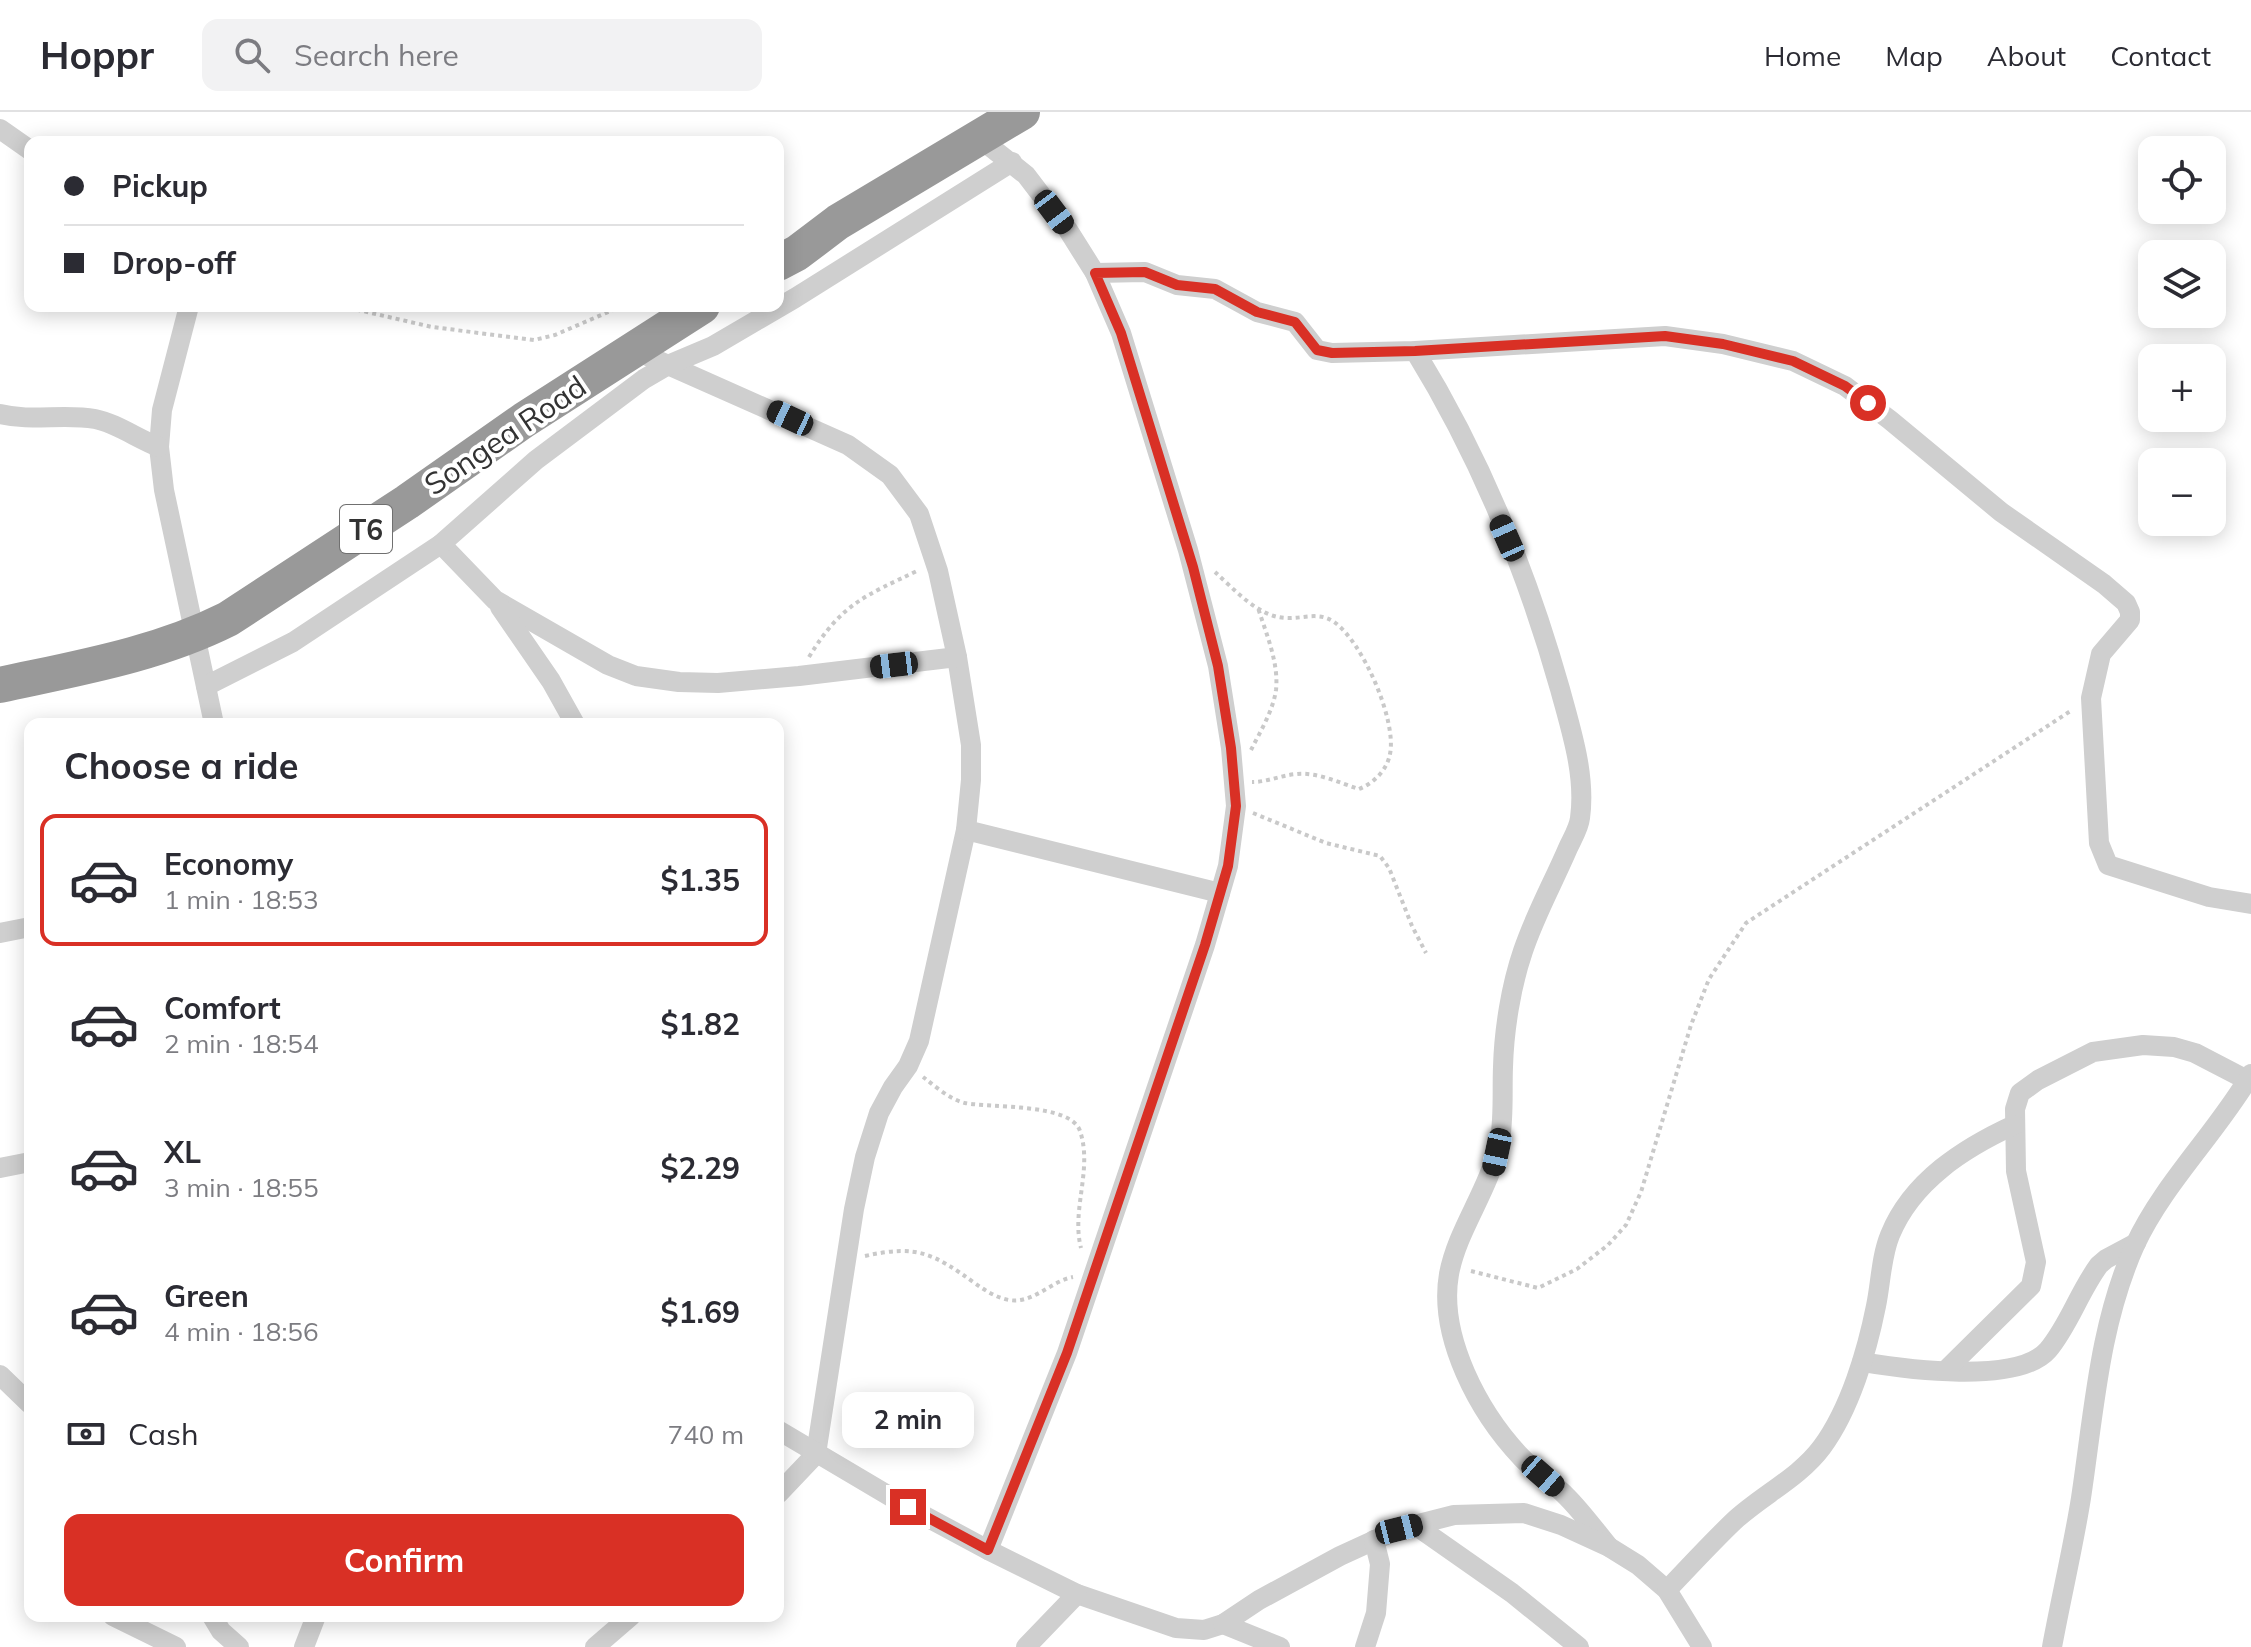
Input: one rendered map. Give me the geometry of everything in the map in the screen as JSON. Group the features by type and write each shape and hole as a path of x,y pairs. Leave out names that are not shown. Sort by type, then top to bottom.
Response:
{"highway":[{"path":"784,259 838,222 1022,112"},
{"name":"Songea Road","path":"0,685 116,660 196,635 263,599 632,349 692,312"}],"street":[{"path":"0,129 24,146"},
{"path":"978,137 1026,175 1068,230 1095,273 1121,333 1188,550 1218,666 1236,806 1228,866 1205,945 1067,1353 988,1550"},
{"path":"784,304 1012,162"},
{"path":"1095,273 1145,272 1177,285 1215,289 1257,312 1295,322 1317,350 1322,351 1350,354 1665,336 1723,344 1793,361 1845,386 2001,512 2104,584 2126,603 2130,620 2101,654 2091,698 2099,843 2108,865 2209,897 2251,904"},
{"path":"187,312 162,410 159,447 164,490 213,718"},
{"path":"206,686 293,642 441,544 572,431 644,379 713,346 771,312"},
{"path":"632,349 741,395 866,456 907,494 919,514 935,562 957,657 971,745 966,830 919,1041 908,1066 879,1113 854,1209 816,1454 784,1488"},
{"path":"1415,351 1444,399 1525,581 1576,745 1580,783 1580,820 1522,954 1503,1064 1501,1135 1493,1170 1457,1245 1451,1266 1448,1302 1451,1337 1485,1410 1521,1458 1565,1495 1609,1547"},
{"path":"0,414 32,419 94,419 159,447"},
{"path":"441,544 495,600 551,681 572,718"},
{"path":"495,600 608,665 636,676 679,682 718,683 799,676 957,657"},
{"path":"966,830 1220,893"},
{"path":"0,933 24,928"},
{"path":"1945,1371 2031,1286 2036,1262 2016,1171 2014,1125 2020,1093 2038,1080 2093,1052 2143,1045 2174,1047 2195,1053 2250,1079 2175,1181 2136,1243 2114,1304 2100,1362 2081,1498 2052,1647"},
{"path":"1667,1590 1735,1520 1793,1476 1822,1447 1869,1342 1886,1250 1898,1219 1940,1170 1963,1150 2014,1125"},
{"path":"0,1168 24,1163"},
{"path":"1862,1362 1903,1369 1945,1371 2020,1367 2046,1352 2099,1265 2136,1243"},
{"path":"0,1375 24,1398"},
{"path":"784,1434 988,1550 1077,1594 1176,1628 1204,1630 1223,1624 1259,1600 1374,1540 1415,1525 1454,1515 1524,1513 1561,1525 1609,1547 1638,1565 1667,1590 1702,1647"},
{"path":"1415,1525 1524,1602 1579,1647"},
{"path":"1365,1647 1376,1613 1380,1564 1374,1540"},
{"path":"1026,1647 1077,1594"},
{"path":"125,1622 176,1647"},
{"path":"216,1622 239,1647"},
{"path":"304,1647 314,1622"},
{"path":"595,1647 624,1622"},
{"path":"1223,1624 1280,1647"}],"path":[{"path":"368,312 444,329 534,340 555,335 608,312"},
{"path":"1188,550 1258,608 1285,618 1324,616 1345,632 1384,705 1391,731 1391,752 1386,766 1368,786 1359,789 1316,775 1298,773 1267,782 1234,777 1265,722 1276,692 1275,671 1258,608"},
{"path":"799,676 811,654 843,612 869,593 935,562"},
{"path":"1451,1266 1538,1288 1577,1269 1608,1245 1626,1225 1641,1192 1691,1025 1709,979 1746,923 2091,698"},
{"path":"1236,806 1326,843 1380,856 1389,868 1426,953"},
{"path":"847,1260 877,1253 915,1251 938,1258 989,1293 1008,1300 1031,1296 1065,1278 1093,1275 1080,1247 1078,1234 1084,1170 1083,1144 1080,1128 1073,1120 1047,1111 962,1102 908,1066"}],"route":[{"path":"908,1507 988,1550 1067,1353 1205,945 1228,866 1236,806 1231,748 1218,666 1188,550 1121,333 1095,273 1145,272 1177,285 1215,289 1257,312 1295,322 1317,350 1332,353 1665,336 1723,344 1793,361 1845,386 1868,403"}]}
